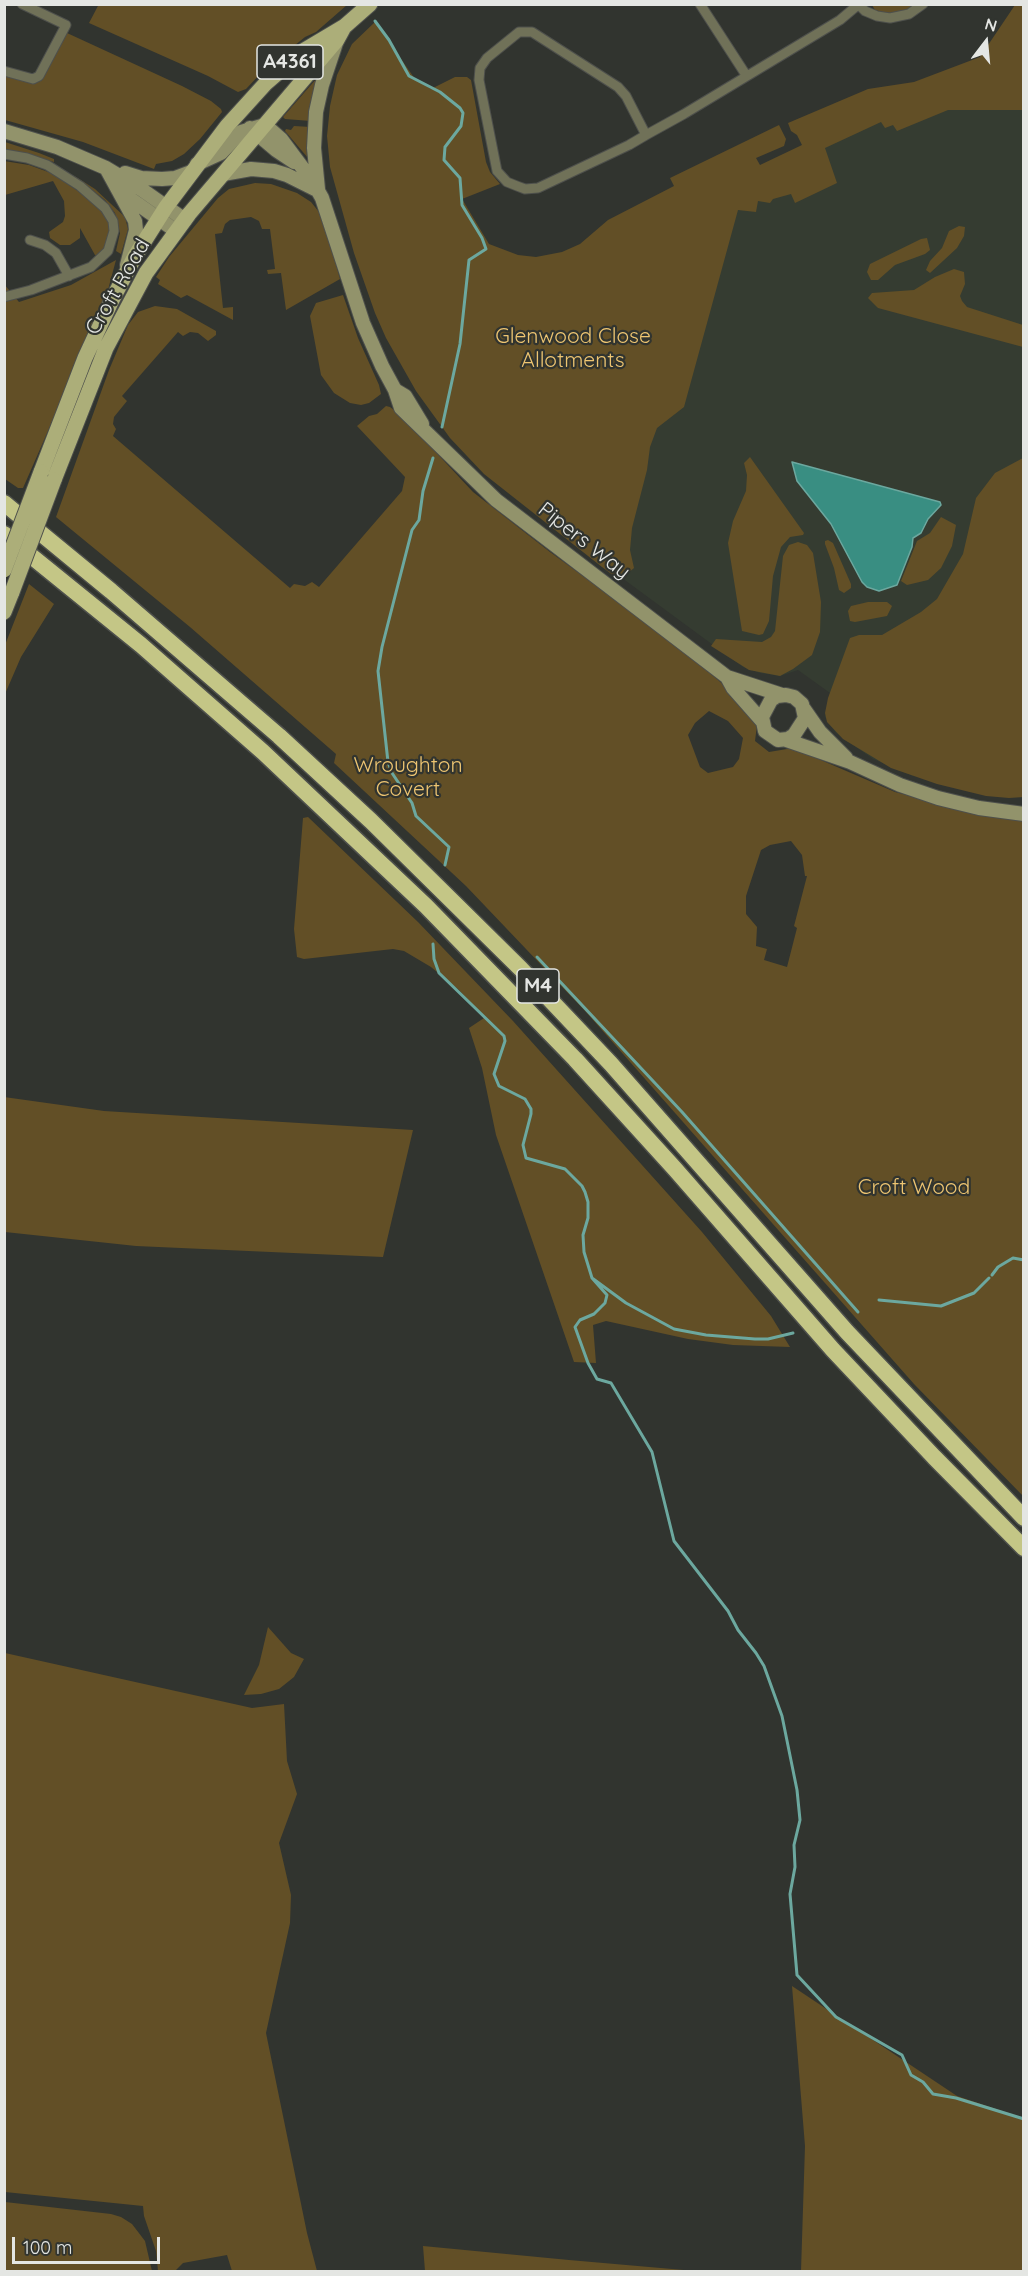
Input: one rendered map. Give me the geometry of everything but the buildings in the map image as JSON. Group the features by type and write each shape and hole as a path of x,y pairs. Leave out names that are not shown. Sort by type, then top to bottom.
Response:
{"highway":[{"name":"M4","path":"4,503 111,591 279,736 521,969 627,1082 863,1349 1023,1518"},
{"name":"M4","path":"4,534 141,645 246,737 426,906 575,1059 669,1162 833,1350 1023,1548"}],"main road":[{"name":"Croft Road","path":"4,612 85,358 122,281 162,213 194,168 266,83 287,64 320,40 345,26 370,4"},
{"name":"Croft Road","path":"4,570 110,341 140,283 181,225 258,129 337,40 345,26"},
{"path":"319,191 314,155 316,118 322,86 337,40"},
{"name":"Pipers Way","path":"236,116 283,142 319,191 366,332 395,390 400,408 496,500 727,677 782,695"},
{"path":"4,131 57,147 106,168 149,179 170,179 221,153 238,133 258,129"},
{"path":"106,168 136,225 122,281"},
{"path":"106,168 162,213"},
{"path":"223,174 251,169 274,171 319,191"},
{"path":"118,190 181,225"},
{"name":"Pipers Way","path":"727,677 762,721"},
{"path":"850,762 820,732 794,697 782,695 774,697 768,704 762,721 765,731 771,737 850,762 938,798 979,808 1023,814"},
{"path":"786,740 799,729 805,718 804,709"}],"street":[{"path":"4,71 33,79 39,76 66,25 22,4"},
{"path":"700,4 746,75"},
{"path":"646,135 626,96 618,87 532,32 519,32 487,58 480,68 479,80 495,166 502,177 525,189 550,183 646,135 831,25 859,5 871,14 890,18 909,14 923,4"},
{"name":"Croft Road","path":"4,154 38,161 55,169 96,198 111,217 114,231 113,242 96,264 69,276 4,297"},
{"path":"30,240 45,245 56,253 69,276"}],"shaded area":[{"path":"1023,89 1023,523 913,776 873,759 836,733 825,717 830,693 798,670 780,676 760,673 743,667 622,578 615,563 616,532 728,198 802,145 894,109"}],"green space":[{"path":"99,4 347,5 316,32 305,37 262,72 246,89 238,92 208,76 89,23"},
{"path":"872,5 916,5 903,12 890,14 875,10"},
{"name":"Glenwood Close Allotments","path":"1015,5 1023,5 1023,110 948,110 897,131 893,125 885,128 881,122 825,148 837,183 795,203 791,194 773,199 770,203 758,201 756,212 738,210 684,407 657,428 650,447 647,470 632,528 630,550 634,568 622,578 618,579 602,567 484,474 450,438 416,391 386,338 375,313 354,253 330,167 327,136 330,106 337,75 352,44 375,22 415,79 431,89 455,77 467,77 471,80 486,162 490,172 500,184 462,199 489,244 518,255 536,257 562,252 580,244 608,220 674,186 670,178 779,125 786,139 784,146 756,158 760,165 802,145 788,123 868,89 914,82 980,57"},
{"path":"67,33 182,86 211,101 222,112 200,139 184,154 172,161 156,164 154,169 83,142 5,120 4,75 31,83 42,79"},
{"path":"317,78 311,121 285,119 283,117"},
{"path":"294,126 311,127 308,158 285,131 286,129 291,130"},
{"path":"5,142 54,159 54,162 5,149"},
{"path":"4,161 29,165 51,173 102,209 108,217 111,228 105,249 100,256 95,255 80,228 80,238 70,245 60,245 50,238 49,232 63,222 65,216 64,201 53,181 5,195"},
{"path":"73,175 95,189 125,217 128,229 121,254 116,251 120,233 115,213 105,200"},
{"path":"255,183 271,184 297,193 311,202 319,212 326,228 340,279 286,310 281,273 268,274 267,270 275,269 270,229 262,229 259,221 251,217 230,220 225,224 222,233 215,234 223,308 233,307 233,320 187,295 181,298 158,284 160,280 156,277 169,257 218,198 229,189"},
{"path":"959,226 965,227 964,236 957,248 930,273 926,270 930,261 942,248 949,231"},
{"path":"927,238 930,250 925,254 895,265 878,280 871,280 867,272 870,264"},
{"path":"116,260 105,301 23,488 18,488 5,479 4,284 19,302 71,285"},
{"path":"954,269 964,272 965,284 960,296 967,307 1023,325 1023,347 878,308 868,298 872,293 914,290"},
{"path":"343,295 381,394 369,403 361,405 350,403 334,393 321,375 310,316 316,303"},
{"name":"Croft Wood","path":"155,306 177,309 216,331 216,335 208,341 198,333 190,332 183,336 178,332 122,396 127,401 114,417 113,424 116,429 113,436 290,588 294,584 305,586 312,582 319,587 402,491 405,477 357,426 386,406 390,407 403,417 473,492 550,552 678,645 734,694 757,725 755,741 769,752 793,748 895,792 1004,819 1023,819 1023,1496 914,1384 586,1012 466,886 334,763 336,754 190,627 56,517 109,370 128,325 138,312","holes":["709,711 728,721 743,738 739,759 733,767 708,773 700,767 688,735 695,723","791,841 802,855 805,876 807,876 794,926 797,928 787,967 764,960 767,949 756,946 757,927 746,914 746,896 761,850 770,845"]},
{"path":"750,457 804,533 790,537 781,547 773,576 769,621 763,634 759,635 742,631 728,543 733,521 746,491 747,475 744,463"},
{"path":"1023,458 1024,797 1009,798 986,796 937,784 891,768 843,739 827,722 825,713 828,698 850,638 859,635 882,635 921,612 937,599 963,554 976,498 995,473"},
{"path":"941,517 956,525 952,546 941,568 928,580 907,585 901,581 917,541 930,533"},
{"path":"828,540 833,543 851,584 851,588 844,593 839,590 825,544"},
{"path":"798,542 807,545 813,553 821,602 820,632 812,655 780,676 749,670 711,646 716,639 762,642 771,637 775,631 783,556 789,545"},
{"path":"29,584 54,604 21,657 5,694 5,645"},
{"path":"868,602 887,602 892,606 887,616 850,621 848,611 851,606"},
{"path":"308,817 418,922 513,1021 702,1232 771,1316 790,1347 733,1345 688,1339 606,1321 593,1325 596,1363 574,1362 496,1135 482,1068 469,1028 484,1018 459,990 431,967 404,951 393,949 304,959 297,957 294,929 303,818"},
{"path":"4,1097 104,1111 413,1130 383,1257 136,1246 5,1232"},
{"path":"268,1627 291,1653 304,1659 294,1677 279,1689 261,1694 244,1695 259,1665"},
{"path":"5,1653 252,1708 284,1704 287,1761 297,1794 279,1843 291,1895 290,1923 266,2033 307,2233 317,2271 232,2271 227,2255 183,2263 175,2271 158,2271 156,2251 144,2216 143,2206 5,2192"},
{"path":"792,1986 957,2096 1023,2118 1023,2271 801,2271 805,2146"},
{"path":"5,2202 121,2217 132,2224 145,2241 152,2271 5,2271"},
{"path":"423,2246 569,2260 695,2271 425,2271"}],"water":[{"path":"792,462 940,502 941,505 928,519 921,533 913,538 912,547 897,585 879,591 867,587 862,582 831,524 797,481"}],"waterway":[{"path":"375,21 389,40 409,76 440,92 463,113 461,126 445,147 444,160 460,178 462,205 486,249 469,260 460,344 442,427"},
{"path":"433,458 423,491 419,520 412,530 378,671 388,762 392,773 412,803 416,816 449,847 445,865"},
{"path":"433,944 434,959 439,973 504,1036 505,1041 494,1074 499,1086 525,1099 531,1109 523,1145 526,1158 565,1169 585,1192 588,1202 588,1218 583,1235 584,1252 592,1278 626,1303 674,1329 706,1335 755,1339 768,1339 793,1333"},
{"path":"537,957 682,1112 858,1312"},
{"path":"992,1275 998,1267 1013,1258 1024,1260"},
{"path":"592,1278 607,1295 605,1303 594,1314 580,1320 575,1327 588,1363 597,1379 611,1383 652,1452 674,1541 728,1611 738,1630 756,1653 764,1666 782,1716 797,1790 800,1820 794,1845 795,1867 790,1894 797,1975 836,2017 902,2055 911,2075 923,2082 933,2094 956,2098 1024,2119"},
{"path":"879,1300 941,1306 974,1293 989,1278"}],"park label":[{"name":"Wroughton Covert","path":"408,778"}]}
